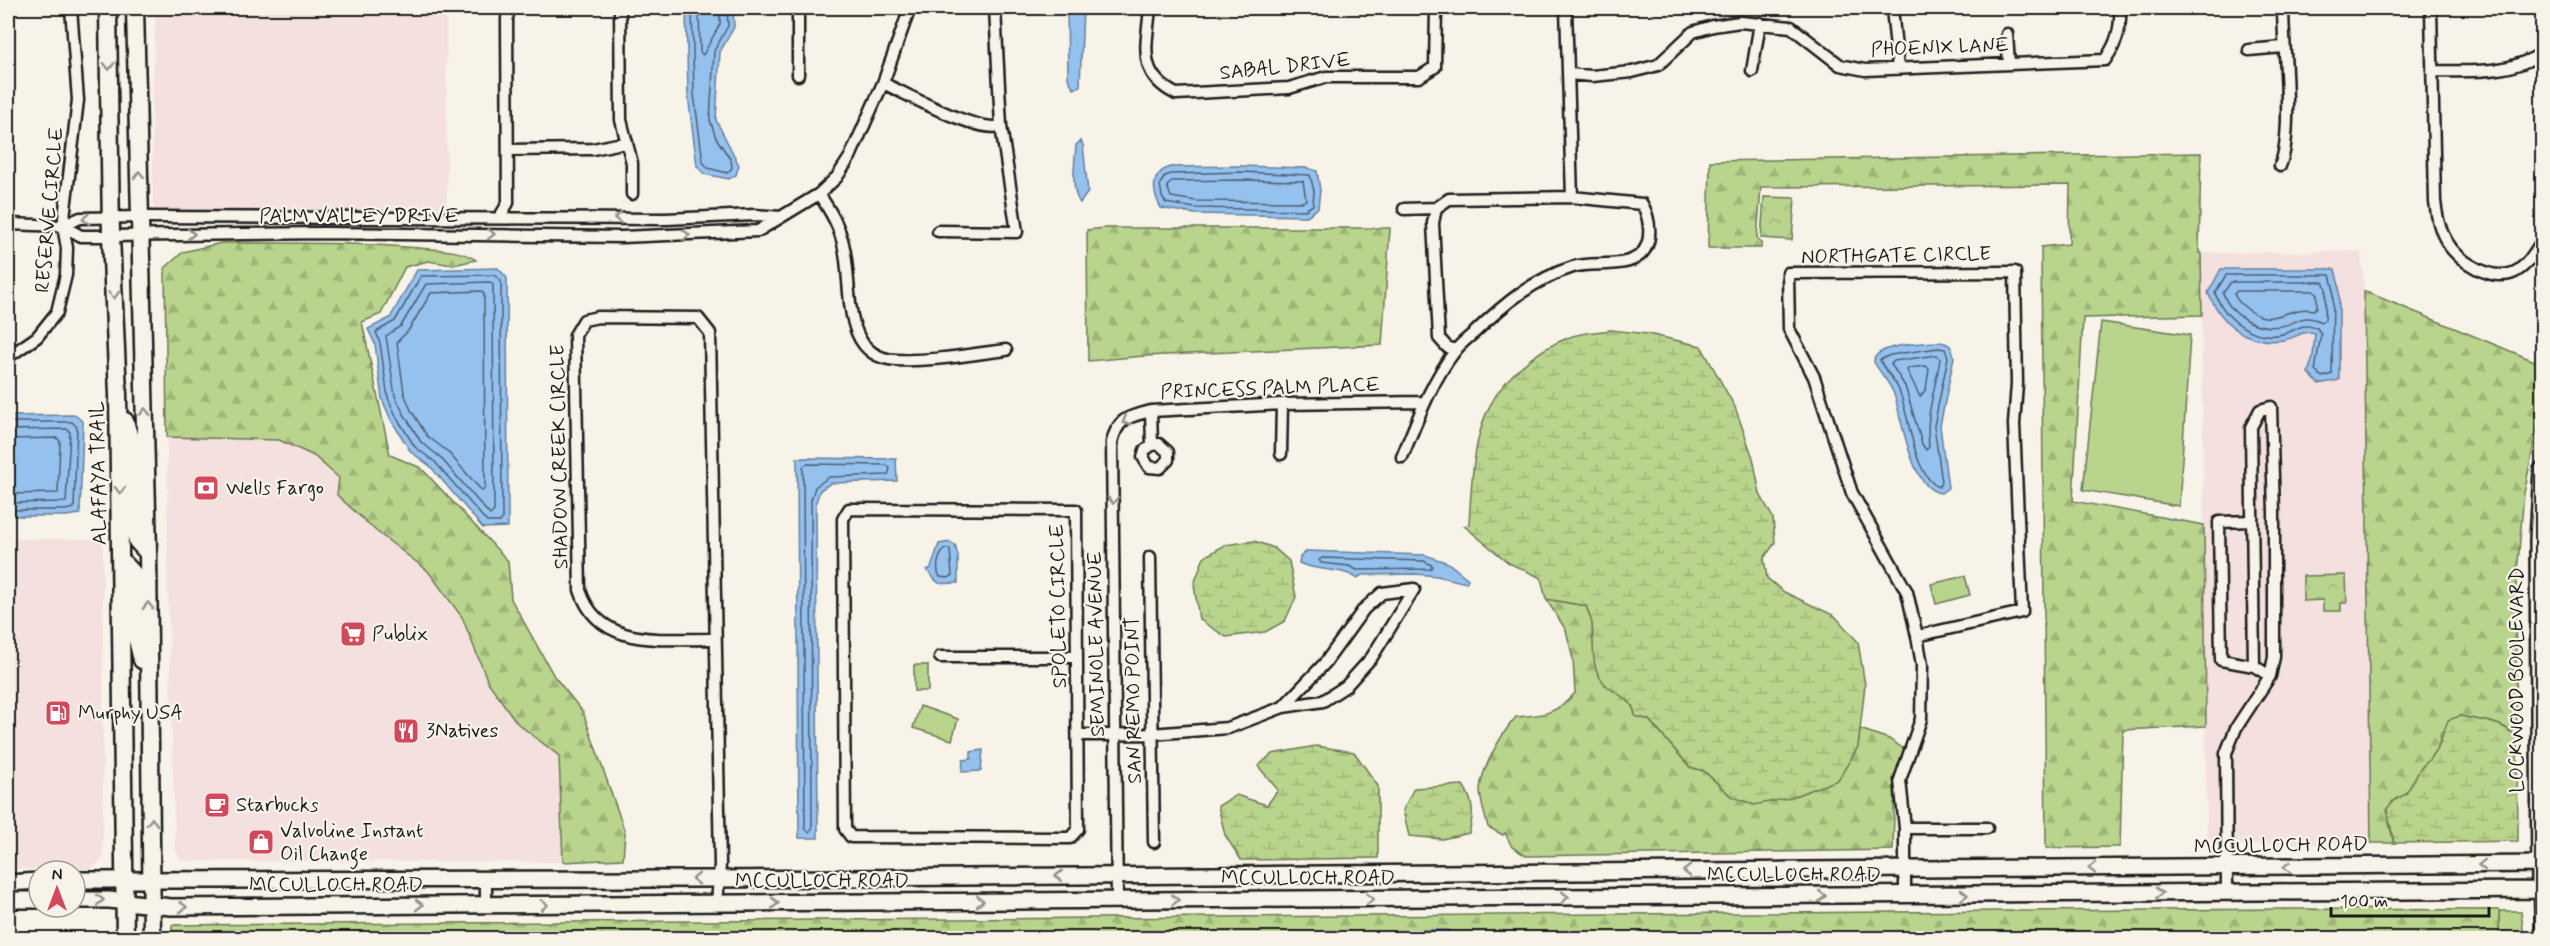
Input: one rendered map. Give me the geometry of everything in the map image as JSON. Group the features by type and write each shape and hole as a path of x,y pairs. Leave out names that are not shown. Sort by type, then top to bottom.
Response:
{"main road":[{"name":"ALAFAYA TRAIL","path":"108,8 111,236 118,394 125,939"},
{"path":"135,8 148,553 152,939"},
{"path":"118,394 132,449 134,528 137,541 148,553"},
{"name":"LOCKWOOD BOULEVARD","path":"2541,890 2539,515 2542,470"},
{"path":"121,560 133,573 135,631 150,690"},
{"name":"MCCULLOCH ROAD","path":"87,880 720,879 2541,864"},
{"path":"8,883 27,882"},
{"name":"MCCULLOCH ROAD","path":"87,900 171,907 2541,890"},
{"path":"8,900 27,900"}],"street":[{"name":"RESERVE CIRCLE","path":"8,357 37,337 57,312 66,275 67,248 63,225 78,100 71,8"},
{"path":"499,218 508,203 507,19 509,8"},
{"path":"620,8 621,120 632,163 632,194"},
{"path":"798,8 798,75"},
{"name":"PALM VALLEY DRIVE","path":"63,225 81,236 657,236 758,231 819,194 837,177 850,157 884,83 910,8"},
{"path":"938,231 1017,232 1001,126 995,8"},
{"name":"SABAL DRIVE","path":"1150,8 1147,57 1149,72 1164,88 1176,94 1289,88 1326,77 1419,77 1435,67 1436,8"},
{"path":"1566,8 1572,196"},
{"path":"1892,8 1898,69"},
{"name":"PHOENIX LANE","path":"1568,74 1592,76 1632,72 1658,65 1693,32 1740,22 1791,27 1840,65 1865,70 2104,60 2115,46 2121,26 2120,8"},
{"path":"2280,166 2285,154 2286,115 2283,8"},
{"path":"2431,8 2435,202 2438,223 2447,243 2461,259 2482,271 2499,275 2514,272 2529,260 2542,241"},
{"path":"1752,71 1760,23"},
{"path":"2007,34 2009,64"},
{"path":"2248,50 2283,47"},
{"path":"2432,71 2499,70 2523,64 2542,53"},
{"path":"884,83 975,125 994,128 1001,126"},
{"path":"508,150 593,149 627,142"},
{"path":"819,194 839,225 845,250 852,315 861,344 876,355 897,360 1006,350"},
{"path":"1402,457 1424,402 1455,350 1503,305 1553,275 1576,267 1625,262 1640,255 1647,246 1649,225 1642,204 1572,196 1449,199 1436,208 1404,209"},
{"path":"1436,208 1433,223 1439,338 1447,347 1455,350"},
{"name":"PALM VALLEY DRIVE","path":"8,225 63,225 80,218 141,217 657,219 754,214 781,217"},
{"path":"657,219 657,236"},
{"name":"NORTHGATE CIRCLE","path":"1905,895 1905,828 1900,780 1921,719 1922,665 1917,636 1907,592 1852,493 1814,377 1790,329 1788,273 2015,272 2017,384 2014,424 2022,612 1917,636"},
{"name":"SHADOW CREEK CIRCLE","path":"715,639 639,638 620,633 597,621 584,604 580,590 575,335 584,320 598,317 698,318 710,333 720,879 717,903"},
{"name":"PRINCESS PALM PLACE","path":"1152,445 1151,411 1282,404 1424,402"},
{"path":"1281,454 1282,404"},
{"path":"2227,892 2226,753 2236,728 2270,676 2274,657 2271,407 2260,410 2251,427 2254,666"},
{"name":"SEMINOLE AVENUE","path":"1117,900 1112,442 1115,428 1121,421 1151,411"},
{"name":"SPOLETO CIRCLE","path":"849,509 1076,510 1077,657 1078,829 1070,837 851,837 845,829 843,531 843,519 849,509"},
{"path":"2252,521 2219,522 2221,660 2254,666 2270,676"},
{"name":"SAN REMO POINT","path":"1150,557 1154,842"},
{"path":"1078,735 1151,734 1228,728 1283,707 1323,701 1346,686 1372,657 1414,589 1382,593 1364,609 1325,663 1283,707"},
{"path":"940,657 1077,657"},
{"path":"1905,828 1987,828"},
{"path":"486,880 486,905"},
{"path":"2541,890 2541,939"}],"shaded area":[{"path":"156,8 446,8 447,212 153,211 152,101"},
{"path":"2361,251 2364,291 2371,843 2231,845 2232,754 2240,732 2272,683 2280,658 2278,420 2276,407 2269,401 2255,407 2245,427 2247,515 2219,516 2214,523 2216,660 2220,666 2252,672 2262,678 2226,735 2220,764 2220,845 2207,846 2201,253","holes":["2335,269 2339,286 2339,379 2308,373 2313,357 2315,333 2304,331 2286,340"]},
{"path":"2263,415 2266,415 2267,421 2269,513 2269,656 2267,667 2259,661 2256,429"},
{"path":"167,437 279,440 314,456 340,478 337,495 376,531 428,571 462,617 488,682 517,723 559,756 563,862 181,861 175,849 168,589"},
{"path":"2247,527 2249,659 2226,654 2225,528"},
{"path":"8,539 103,539 103,859 91,869 87,869 87,859 27,859 27,869 8,869"}],"green space":[{"path":"2201,153 2199,253 2201,253 2202,315 2083,318 2073,501 2204,525 2206,726 2123,730 2120,847 2046,848 2041,247 2069,244 2070,185 1761,187 1757,238 1761,243 1761,248 1708,248 1710,161"},
{"path":"1764,197 1795,198 1792,240 1761,238"},
{"path":"1105,228 1390,228 1382,345 1144,356 1088,361 1087,230"},
{"path":"221,243 394,246 449,251 470,256 476,260 453,265 428,261 405,267 381,314 362,322 390,455 421,468 508,561 511,599 554,676 583,712 625,832 623,859 563,862 559,756 517,723 488,682 462,617 428,571 376,531 337,495 339,478 314,456 279,440 167,437 165,268 183,252"},
{"path":"2364,291 2542,364 2542,404 2524,493 2515,597 2517,739 2500,725 2460,716 2441,733 2439,745 2420,769 2406,794 2393,801 2389,823 2394,843 2371,843"},
{"path":"2101,322 2190,335 2179,506 2083,490"},
{"path":"1611,330 1648,334 1701,346 1735,407 1753,458 1760,494 1773,518 1775,543 1764,558 1767,578 1784,592 1835,616 1858,642 1865,685 1858,747 1838,780 1789,798 1754,805 1731,796 1704,771 1690,767 1649,720 1635,716 1627,700 1604,683 1594,662 1592,624 1586,606 1546,599 1541,578 1509,563 1464,526 1469,525 1471,487 1479,437 1495,396 1516,371 1556,343 1580,334"},
{"path":"1254,541 1274,548 1289,561 1296,597 1285,621 1265,632 1226,637 1199,619 1194,584 1204,557 1225,545"},
{"path":"2346,575 2347,603 2341,603 2341,611 2323,611 2323,600 2303,601 2303,576"},
{"path":"1965,576 1970,595 1936,604 1931,584"},
{"path":"1546,599 1586,606 1592,622 1593,643 1605,684 1620,693 1632,705 1635,716 1649,720 1690,767 1704,771 1731,796 1754,805 1858,747 1860,729 1889,739 1904,749 1895,778 1893,850 1526,856 1512,847 1505,833 1503,835 1488,827 1480,794 1484,771 1499,741 1516,717 1549,712 1562,705 1575,693 1573,659 1566,630"},
{"path":"914,665 928,665 928,691 914,691"},
{"path":"920,706 958,719 952,740 913,728"},
{"path":"2460,716 2500,725 2517,739 2518,841 2394,843 2387,809 2393,801 2406,794 2420,769 2439,745 2448,720"},
{"path":"1316,746 1354,752 1378,786 1378,858 1241,860 1225,835 1218,806 1236,795 1267,805 1278,790 1258,766 1272,754"},
{"path":"1463,785 1472,808 1469,833 1442,839 1409,836 1403,810 1414,788"},
{"path":"2285,909 2499,910 2499,938 1453,938 1449,930 1407,932 1403,938 172,938 172,925"},
{"path":"2499,911 2521,911 2524,938 2499,938"}],"water":[{"path":"686,8 733,8 734,27 720,52 716,120 739,165 736,175 729,179 704,174 697,166 688,95"},
{"path":"1067,8 1083,8 1080,86 1074,89 1068,78"},
{"path":"1081,141 1088,192 1080,203 1075,191 1074,176 1076,145"},
{"path":"1170,167 1308,168 1317,171 1320,190 1318,208 1307,216 1195,214 1161,208 1158,202 1155,190 1156,179 1159,174"},
{"path":"498,268 507,278 508,527 483,528 430,466 411,452 391,420 382,399 375,344 368,329 390,318 417,270"},
{"path":"2221,269 2335,269 2339,286 2339,380 2319,384 2308,373 2313,357 2315,333 2302,333 2288,339 2271,341 2248,336 2229,324 2208,293"},
{"path":"1938,342 1950,346 1954,357 1940,426 1948,488 1941,493 1931,489 1922,480 1915,467 1894,394 1874,362 1876,356 1890,348"},
{"path":"75,415 83,422 80,514 8,516 8,416"},
{"path":"797,458 896,459 897,481 831,483 820,490 816,502 818,838 799,838"},
{"path":"950,542 955,545 958,556 958,583 939,583 927,570 931,568 939,544"},
{"path":"1307,551 1425,555 1448,563 1468,579 1466,583 1416,574 1362,575 1357,578 1343,572 1314,568 1299,563 1300,557"},
{"path":"983,750 981,771 962,772 963,760 971,759 971,752"},
{"path":"1449,930 1453,938 1403,938 1407,932"}],"place":[{"name":"Wells Fargo","path":"206,488"},
{"name":"Publix","path":"353,634"},
{"name":"Murphy USA","path":"58,713"},
{"name":"3Natives","path":"406,731"},
{"name":"Starbucks","path":"217,805"},
{"name":"Valvoline Instant Oil Change","path":"261,842"}]}
